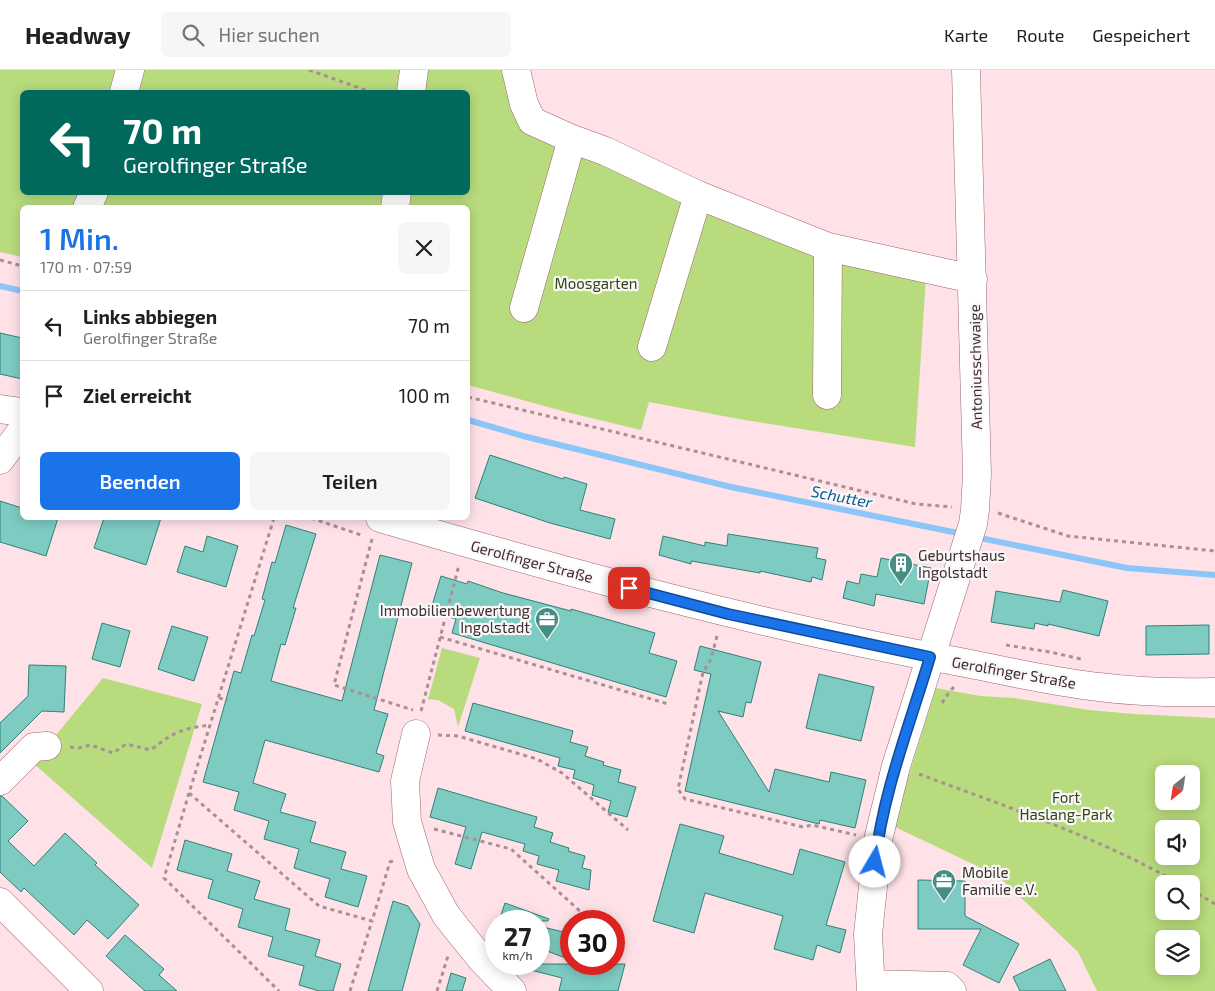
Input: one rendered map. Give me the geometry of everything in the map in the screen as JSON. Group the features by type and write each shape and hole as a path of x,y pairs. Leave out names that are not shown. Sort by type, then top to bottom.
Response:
{"street":[{"path":"125,90 130,70"},
{"path":"411,90 414,70"},
{"path":"516,70 524,104 532,121 605,151 698,195 828,247 973,279"},
{"name":"Antoniusschwaige","path":"871,988 868,934 878,840 896,766 974,517 977,474 966,70"},
{"path":"524,308 572,139"},
{"path":"652,347 698,195"},
{"path":"826,395 828,247"},
{"path":"0,409 20,412"},
{"path":"0,460 20,433"},
{"name":"Gerolfinger Straße","path":"377,525 464,542 728,614 930,657 1100,688 1174,693 1215,692"},
{"path":"416,734 405,781 407,822 421,869 446,915 482,960 512,991"},
{"path":"0,781 34,748 47,746"},
{"path":"0,902 89,991"},
{"path":"871,988 947,986 952,991"}],"path":[{"path":"308,70 364,90"},
{"path":"0,260 20,265"},
{"path":"470,397 974,517 993,511 1068,536 1215,552"},
{"path":"273,520 164,878 279,991"},
{"path":"377,525 334,685 420,712 464,542"},
{"path":"717,636 712,659 703,672 678,788 685,799 803,827 812,825 878,840"},
{"path":"440,637 668,704"},
{"path":"1004,644 1086,660"},
{"path":"939,712 950,691 957,685"},
{"path":"219,698 228,700"},
{"path":"47,746 78,748 91,745 113,753 126,744 151,750 169,735 184,729 210,725"},
{"path":"416,734 458,736 536,759 562,773 628,830"},
{"path":"916,783 922,765"},
{"path":"919,774 1111,848 1163,875"},
{"path":"189,793 319,906 372,921"},
{"path":"407,822 511,850 579,910"},
{"path":"350,991 390,862 416,851"},
{"path":"1200,895 1215,904"},
{"path":"437,991 457,929"}],"green space":[{"name":"Moosgarten","path":"0,70 521,70 536,114 815,236 927,261 915,447 739,419 649,402 641,430 470,386 470,205 20,205 20,257 0,252"},
{"path":"442,648 480,658 458,727 454,709 438,700 428,699"},
{"path":"103,678 202,704 152,868 33,763"},
{"name":"Fort Haslang-Park","path":"936,688 980,696 1015,698 1089,710 1215,718 1215,991 1097,991 1078,952 998,876 893,826"}],"building":[{"path":"0,333 20,338 20,379 0,374"},
{"path":"490,455 563,479 564,477 587,484 580,510 615,519 610,539 550,523 475,498"},
{"path":"0,501 20,507 20,520 57,520 46,556 0,542"},
{"path":"103,520 160,520 146,565 94,548"},
{"path":"286,525 316,534 293,608 296,608 285,645 281,644 271,681 342,701 380,555 412,563 374,710 388,714 376,753 384,756 379,772 265,740 253,783 286,794 280,812 316,822 310,842 346,852 341,869 367,876 358,907 325,897 330,879 294,868 299,849 264,839 269,821 234,810 239,792 203,782 234,671 241,673 265,600 262,599 272,562 275,563"},
{"path":"728,534 818,548 816,558 826,560 822,580 812,577 811,582 760,571 760,573 691,561 691,564 659,555 663,536 705,546 705,542 727,546"},
{"path":"207,536 238,546 226,587 177,572 185,546 203,552"},
{"name":"Geburtshaus Ingolstadt","path":"881,558 931,568 924,604 876,594 874,606 843,598 847,581 859,584 861,574 877,577"},
{"path":"441,576 467,584 468,581 503,593 571,611 571,609 655,633 649,653 677,661 666,697 452,633 456,619 430,612"},
{"path":"1063,590 1108,601 1099,636 1048,624 1048,626 1035,623 1034,629 991,622 996,591 1060,602"},
{"path":"102,623 130,631 120,667 92,659"},
{"path":"1209,625 1209,654 1146,655 1146,626"},
{"path":"172,626 208,637 194,681 158,669"},
{"path":"700,646 761,662 751,703 746,702 743,717 718,711 769,792 775,769 829,782 831,772 866,780 855,828 820,820 819,824 685,791 711,674 694,670"},
{"path":"29,665 66,666 64,712 42,711 0,753 0,723 28,696"},
{"path":"819,674 874,687 861,741 806,728"},
{"path":"473,703 573,731 570,742 588,747 585,756 604,762 603,765 621,770 618,782 636,787 627,817 608,812 611,801 592,795 594,785 573,778 575,770 558,766 560,758 465,731"},
{"path":"438,788 537,817 534,827 553,833 550,842 569,848 568,851 585,856 582,868 591,870 589,890 556,881 559,870 537,864 539,856 523,851 525,844 482,832 471,869 455,864 466,827 430,817"},
{"path":"0,796 28,821 8,841 34,866 65,833 97,863 95,865 139,905 108,939 87,920 74,935 24,888 21,892 0,872"},
{"path":"680,824 724,836 719,853 793,875 800,849 845,862 826,925 846,930 840,953 817,945 813,960 774,949 783,916 705,893 694,933 653,921"},
{"path":"185,840 232,854 227,871 260,881 254,899 290,909 285,930 320,940 315,956 341,964 333,991 319,991 299,985 304,966 268,956 273,937 238,927 243,909 208,898 213,880 177,870"},
{"path":"918,880 965,881 965,916 1019,944 999,983 963,965 981,929 918,929"},
{"path":"393,901 408,906 420,924 402,991 368,991"},
{"path":"505,903 524,910 503,910"},
{"path":"550,929 560,931 560,956 550,952"},
{"path":"125,935 164,969 159,975 177,991 145,991 106,956"},
{"path":"1050,959 1066,991 1020,991 1013,977"},
{"path":"550,964 560,964 560,975 622,975 618,991 559,991 562,978 550,975"},
{"path":"451,973 466,978 462,991 446,991"}],"waterway":[{"name":"Schutter","path":"0,286 20,291"},
{"name":"Schutter","path":"470,421 523,436 731,487 963,534"},
{"name":"Schutter","path":"975,537 1127,568 1215,575"}],"place":[{"name":"Geburtshaus Ingolstadt","path":"901,585"},
{"name":"Immobilienbewertung Ingolstadt","path":"547,640"},
{"name":"Mobile Familie e.V.","path":"944,902"}],"route":[{"path":"629,588 728,614 930,657 896,766 878,840 875,862"}]}
